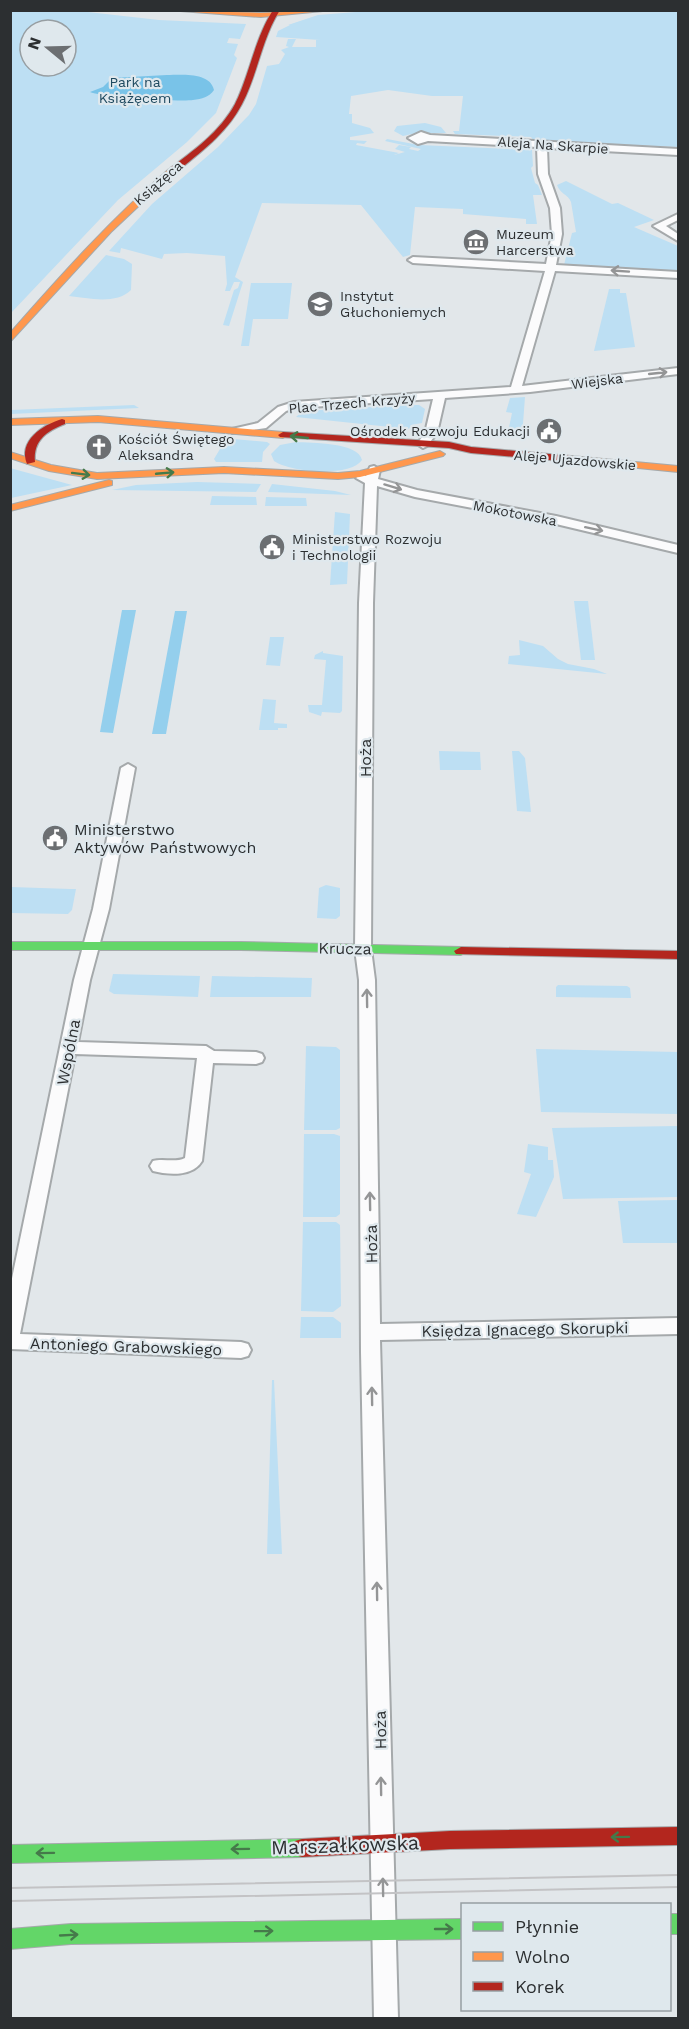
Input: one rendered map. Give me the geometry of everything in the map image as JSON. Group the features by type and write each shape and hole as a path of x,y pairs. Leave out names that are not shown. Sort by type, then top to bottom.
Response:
{"street":[{"path":"170,10 275,12 330,10"},
{"name":"Książęca","path":"10,339 74,266 136,202 202,145 231,116 239,104 254,54 275,12"},
{"name":"Aleja Na Skarpie","path":"428,138 678,152"},
{"path":"516,388 551,267 557,221 554,202 543,174 542,145"},
{"path":"678,217 658,226 678,238"},
{"path":"413,260 678,275"},
{"name":"Wiejska","path":"516,388 563,385 678,371"},
{"name":"Plac Trzech Krzyży","path":"236,431 262,426 282,409 294,405 516,388"},
{"name":"Plac Trzech Krzyży","path":"423,444 430,433 440,395"},
{"path":"30,462 28,456 30,447 38,433 47,427 74,419"},
{"name":"Plac Trzech Krzyży","path":"10,422 74,419 449,445 471,450"},
{"path":"357,440 367,451 373,476"},
{"path":"373,476 423,444"},
{"path":"10,455 80,474 134,475 224,470 373,476 422,457 471,450"},
{"name":"Aleje Ujazdowskie","path":"471,450 678,469"},
{"path":"10,508 134,475"},
{"name":"Hoża","path":"373,476 366,603 363,949 367,1000 371,1332 386,2019"},
{"name":"Mokotowska","path":"373,476 415,493 573,524 678,549"},
{"name":"Wspólna","path":"10,1339 68,1048 101,909 128,768"},
{"name":"Krucza","path":"10,946 678,955"},
{"path":"68,1048 206,1052 193,1161 182,1167 159,1166"},
{"path":"206,1057 256,1058"},
{"name":"Księdza Ignacego Skorupki","path":"371,1332 678,1326"},
{"name":"Antoniego Grabowskiego","path":"10,1339 241,1350"},
{"name":"Marszałkowska","path":"10,1854 458,1840 678,1836"},
{"path":"10,1939 71,1934 461,1929"}],"green space":[{"path":"381,10 678,11 678,147 534,141 531,137 455,134 453,131 459,131 463,96 432,96 388,90 351,96 349,114 352,114 352,123 370,128 374,133 350,137 350,140 367,141 356,145 399,153 394,155 405,152 395,149 399,145 418,151 421,149 385,141 387,139 419,145 532,150 533,166 531,168 535,183 542,195 533,195 537,224 526,224 526,219 463,214 463,209 415,207 410,255 403,257 361,205 262,203 235,277 243,282 229,326 223,325 234,290 238,288 240,282 234,282 230,291 225,291 227,284 225,256 164,254 162,259 121,248 120,253 109,251 152,204 218,147 249,115 256,104 267,66 279,64 285,54 281,50 289,47 286,46 288,39 296,39 292,47 316,47 316,40 320,40 276,37 278,31 290,25 288,25 318,15"},
{"name":"Park na Książęcem","path":"10,11 79,11 159,20 246,24 240,39 229,38 227,43 238,44 234,55 237,58 216,113 187,142 118,200 11,313"},
{"path":"425,123 441,127 446,133 416,133 403,136 394,131 397,126"},
{"path":"566,181 612,204 618,203 654,220 634,227 678,246 678,272 564,265 572,233 576,232 571,202 557,185"},
{"path":"106,255 124,259 132,264 131,290 118,298 110,299 69,296"},
{"path":"251,283 292,283 288,319 253,319 249,346 241,346"},
{"path":"609,289 620,289 620,293 626,293 635,347 594,351"},
{"path":"525,397 522,437 503,435 504,432 508,432 512,413 506,412 510,398"},
{"path":"134,405 139,408 11,414 11,410"},
{"path":"419,405 425,409 422,423 411,425 409,429 296,417 303,411"},
{"path":"222,438 270,444 263,452 262,462 216,462 214,459 220,449"},
{"path":"296,442 323,443 344,447 359,454 362,460 355,466 333,471 293,468 274,461 271,454 280,445"},
{"path":"10,468 72,485 11,498"},
{"path":"197,482 261,484 256,492 112,490 136,485"},
{"path":"272,484 335,491 351,495 268,492"},
{"path":"212,496 256,497 257,505 210,505"},
{"path":"266,497 306,498 307,506 265,506"},
{"path":"335,512 350,514 347,584 330,585"},
{"path":"574,601 588,601 595,660 581,660"},
{"path":"270,637 284,637 280,666 266,665"},
{"path":"519,640 543,646 568,664 607,674 508,664 509,656 520,655"},
{"path":"323,651 323,653 343,656 342,711 340,713 322,712 321,716 309,712 308,705 322,705 326,660 314,659 315,655"},
{"path":"263,699 276,700 274,723 287,724 287,728 259,730"},
{"path":"439,751 480,752 481,770 440,770"},
{"path":"512,751 519,751 525,758 531,812 517,811"},
{"path":"326,885 340,888 340,916 336,919 317,918 319,888"},
{"path":"11,887 76,889 72,910 68,914 11,913"},
{"path":"113,974 200,976 198,997 114,994 109,991"},
{"path":"212,976 312,978 311,997 210,997"},
{"path":"558,985 627,986 630,988 631,998 556,997"},
{"path":"306,1046 336,1047 340,1050 340,1128 336,1130 304,1130"},
{"path":"536,1049 678,1052 678,1114 541,1112"},
{"path":"678,1126 678,1197 563,1199 552,1128"},
{"path":"304,1134 340,1136 340,1214 336,1217 303,1217"},
{"path":"528,1144 548,1147 548,1160 553,1160 554,1177 536,1217 517,1214 531,1174 524,1172"},
{"path":"678,1200 678,1243 623,1243 618,1201"},
{"path":"303,1222 336,1222 340,1225 341,1306 333,1312 301,1311"},
{"path":"301,1317 333,1317 341,1323 341,1338 300,1338"},
{"path":"272,1380 274,1380 282,1554 267,1554"}],"shaded area":[{"path":"167,75 201,77 211,84 214,90 202,98 193,100 157,100 90,92 103,87 112,78"},
{"path":"122,610 136,610 113,733 100,732"},
{"path":"175,611 187,611 166,734 152,734"}],"tram line":[{"path":"10,1888 678,1875"},
{"path":"10,1901 678,1887"}],"traffic: fast":[{"path":"10,946 240,946 461,951"},
{"path":"10,1854 302,1848"},
{"path":"671,1924 678,1924"},
{"path":"10,1939 71,1934 461,1929"}],"traffic: slow":[{"path":"170,10 261,15 330,10"},
{"path":"10,339 108,230 172,171"},
{"path":"10,422 98,419 283,435"},
{"path":"10,455 49,468 97,476 224,470 338,476 360,474 440,454"},
{"path":"571,459 678,469"},
{"path":"10,508 109,483"}],"traffic: jam":[{"path":"172,171 209,141 232,115 243,93 264,32 277,10"},
{"path":"30,462 29,454 37,436 62,422"},
{"path":"283,435 449,445 471,450 571,459"},
{"path":"461,951 678,955"},
{"path":"302,1848 450,1840 678,1836"}],"place":[{"name":"Muzeum Harcerstwa","path":"476,242"},
{"name":"Instytut Głuchoniemych","path":"320,304"},
{"name":"Ośrodek Rozwoju Edukacji","path":"549,431"},
{"name":"Kościół Świętego Aleksandra","path":"99,447"},
{"name":"Ministerstwo Rozwoju i Technologii","path":"272,547"},
{"name":"Ministerstwo Aktywów Państwowych","path":"55,838"}]}
